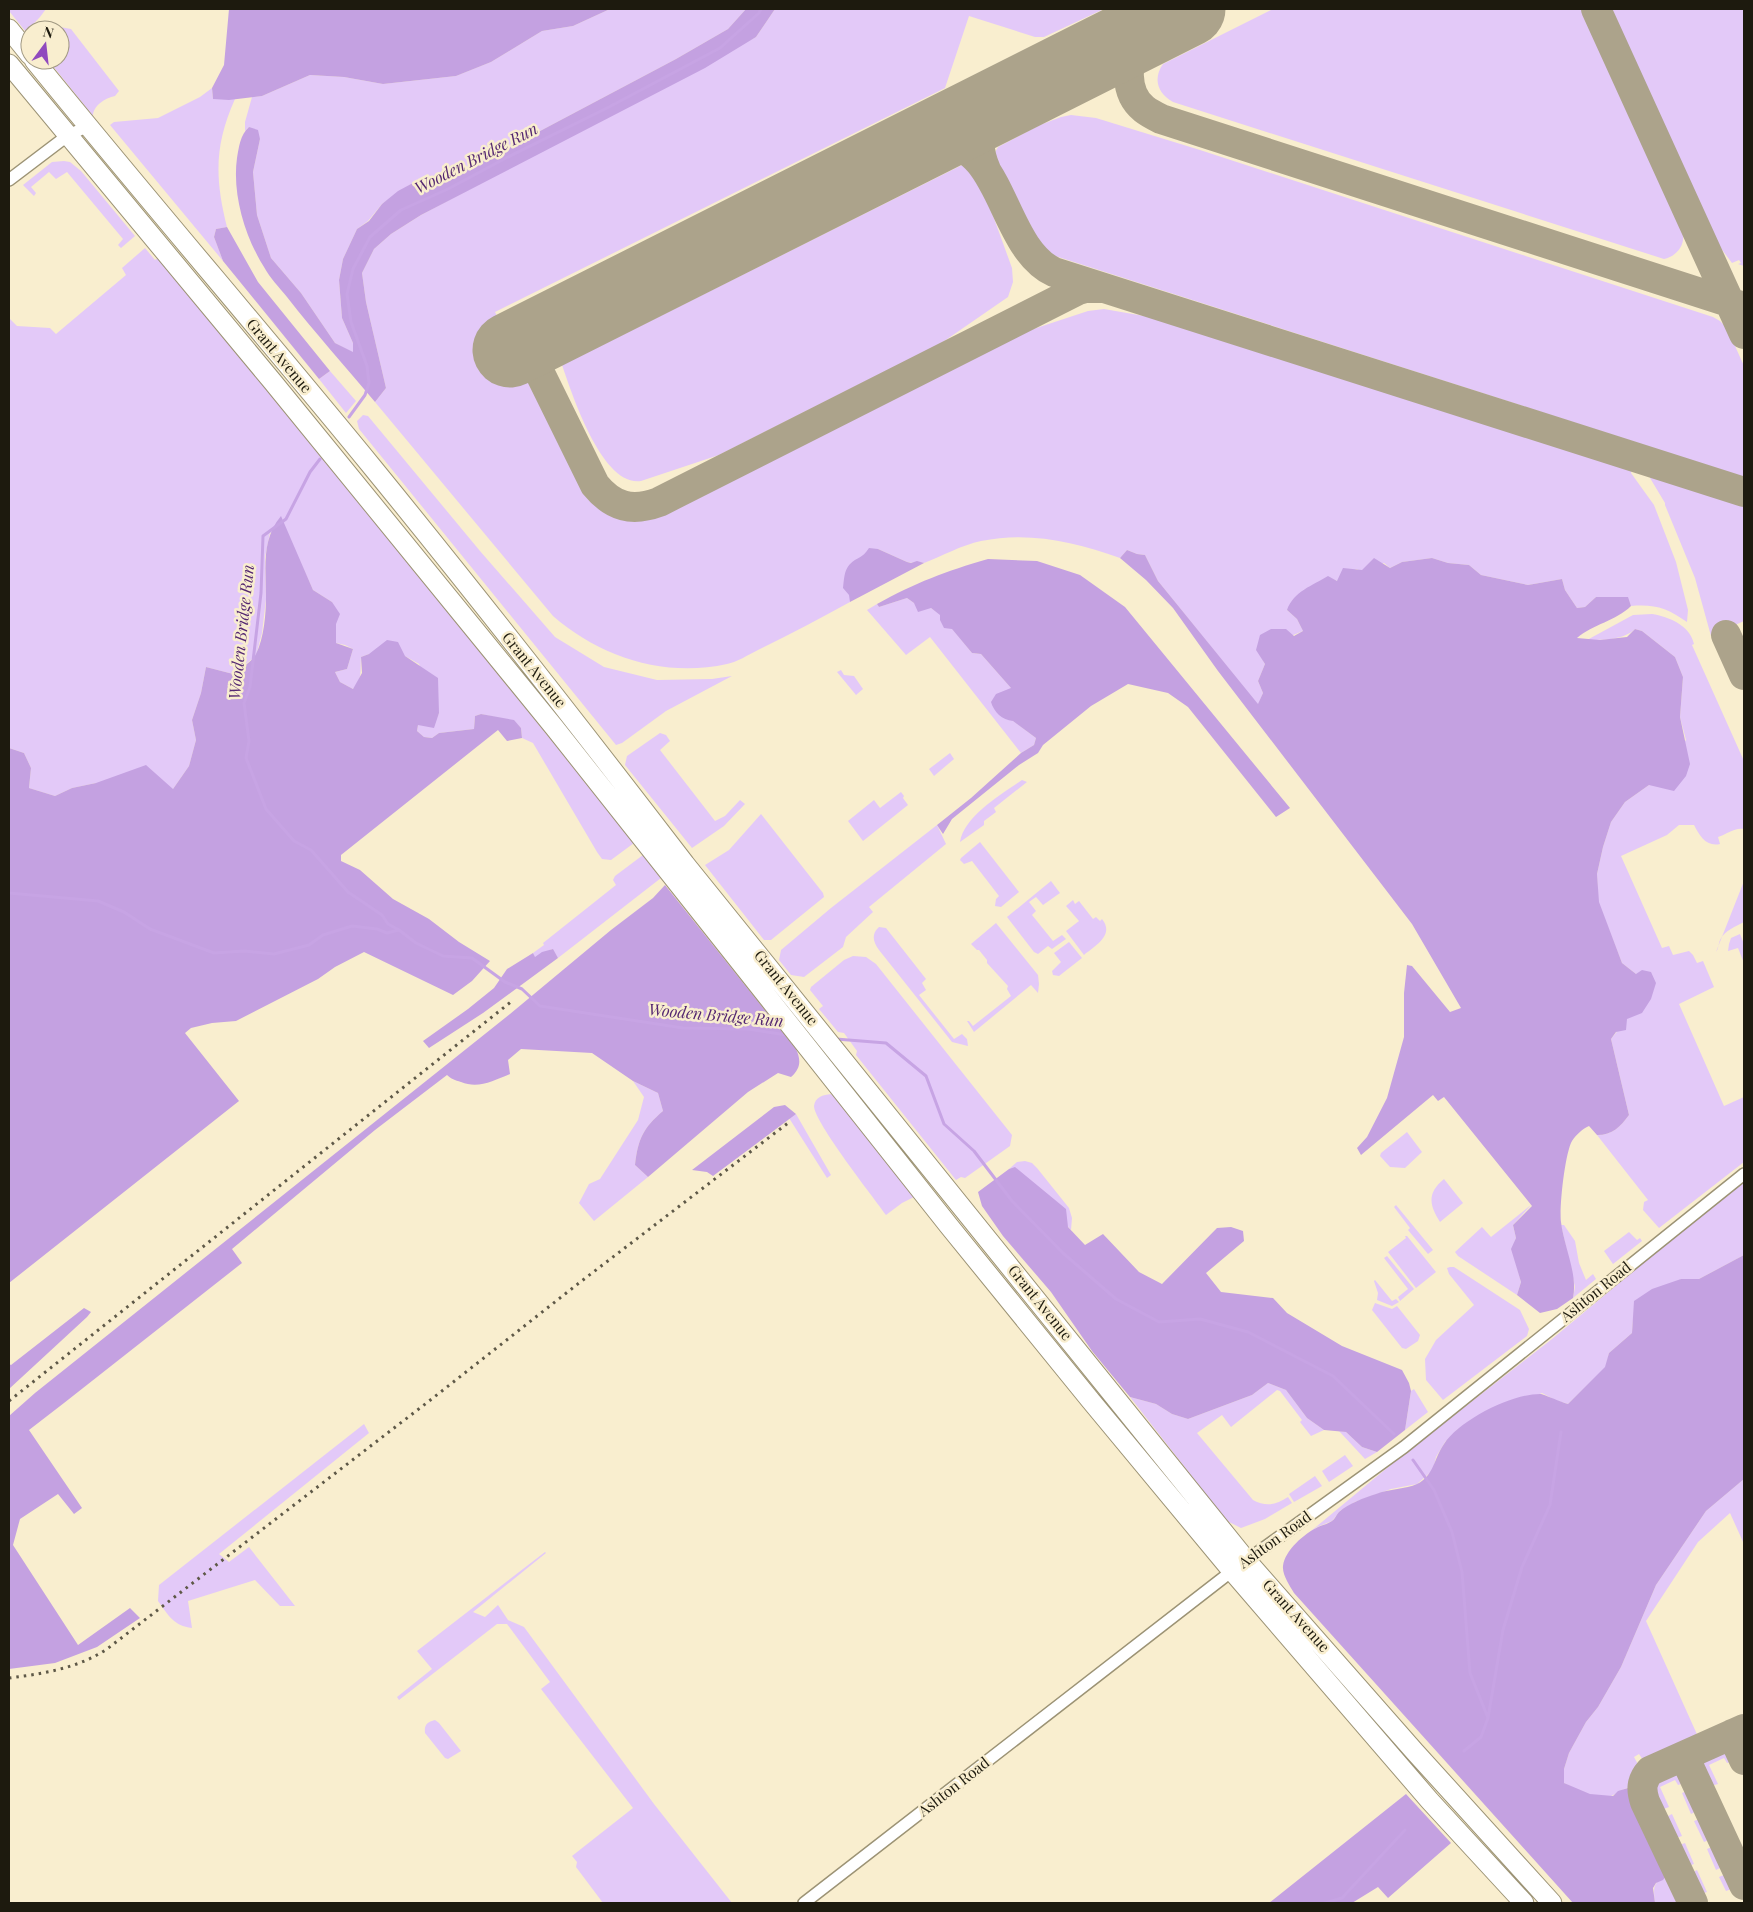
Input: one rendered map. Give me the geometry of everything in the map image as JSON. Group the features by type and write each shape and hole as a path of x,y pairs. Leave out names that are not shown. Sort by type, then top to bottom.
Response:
{"main road":[{"path":"9,29 20,43"},
{"name":"Grant Avenue","path":"9,64 272,381 542,712 1009,1301 1239,1566 1430,1801 1524,1903"},
{"name":"Grant Avenue","path":"42,70 373,468 760,956 1027,1287 1239,1566 1415,1752 1552,1903"},
{"path":"690,900 721,920 752,956 760,956"},
{"path":"1009,1301 1027,1287"},
{"path":"1400,1764 1415,1752"}],"street":[{"path":"9,180 67,136 88,126"},
{"name":"Ashton Road","path":"804,1903 1239,1566 1404,1446 1744,1174"}],"shaded area":[{"path":"9,9 46,9 37,20 20,20 20,25"},
{"path":"229,9 610,9 573,26 542,31 491,62 456,76 383,84 344,77 310,75 262,96 229,100 213,99 212,88 224,65"},
{"path":"610,9 746,9 728,29 676,59 470,168 411,184 382,204 368,221 357,229 343,259 339,280 342,318 353,343 353,353 335,343 301,293 271,258 257,215 253,172 260,139 249,127 245,131 245,122 252,97 262,96 310,75 344,77 383,84 456,76 491,62 542,31 573,26"},
{"path":"746,9 775,9 756,37 705,68 421,215 391,234 374,249 362,273 366,302 386,388 375,402 308,324 266,271 257,255 246,229 236,186 239,145 249,127 258,130 260,139 253,172 257,215 271,258 301,293 335,343 353,352 353,343 342,318 339,280 343,259 357,229 369,221 382,204 398,191 411,184 470,168 676,59 728,29"},
{"path":"775,9 1104,9 1044,37 1035,37 969,16 945,88 495,312 578,481 596,502 605,509 615,514 637,517 664,511 1015,335 1088,311 1104,309 1167,320 1632,469 1631,473 1654,505 1676,562 1688,610 1687,622 1673,613 1654,606 1631,606 1627,597 1596,597 1585,607 1577,608 1565,590 1562,579 1528,585 1481,575 1469,565 1448,563 1432,558 1402,562 1390,568 1384,563 1362,571 1356,569 1337,581 1328,577 1317,583 1287,610 1297,619 1303,631 1257,650 1265,664 1258,681 1263,693 1258,705 1158,581 1145,555 1127,550 1120,558 1069,543 1017,537 981,541 924,563 907,562 878,549 850,564 850,602 735,662 727,664 703,668 680,668 634,661 591,643 571,630 553,616 375,402 386,388 366,302 362,273 374,249 391,234 421,215 756,37"},
{"path":"1273,9 1583,9 1682,228 1683,239 1680,248 1673,255 1664,259 1173,102 1160,90 1158,75 1163,64"},
{"path":"1611,9 1744,9 1744,266 1738,264 1741,263 1739,260 1732,263 1720,247"},
{"path":"70,29 119,91 115,96 97,106 93,116 56,70 70,70"},
{"path":"212,88 213,99 235,99 223,132 220,147 220,193 227,227 216,229 214,237 223,261 110,125 114,122 158,118 200,97"},
{"path":"1071,115 1096,118 1200,150 1713,317 1727,328 1744,366 1744,477 1052,255 1038,240 994,154 998,147 1040,125"},
{"path":"52,162 70,162 81,171 135,236 121,248 118,245 123,239 67,172 56,179 49,172 31,187 36,193 34,196 23,185"},
{"path":"964,164 971,168 987,199 1012,268 1013,282 1008,297 940,344 719,455 641,481 627,479 614,469 602,455 581,416 562,365"},
{"path":"227,227 258,282 330,371 319,379 223,261 214,237 216,229"},
{"path":"145,248 155,260 158,258 318,449 634,843 611,860 602,859 533,743 522,738 521,728 514,721 481,714 475,716 474,729 439,733 432,738 424,737 417,731 418,725 435,722 439,713 419,664 405,656 369,654 361,657 358,682 353,689 340,682 335,672 347,669 353,649 336,643 336,624 332,602 313,590 284,526 270,533 265,557 266,599 262,633 256,656 233,674 206,667 201,693 192,720 196,740 189,766 173,789 96,783 72,788 55,796 29,788 31,768 24,753 9,748 9,318 17,326 50,328 56,334 126,275 122,268"},
{"path":"330,371 356,401 346,413 319,379"},
{"path":"363,415 368,416 480,551 555,637 604,667 657,680 712,679 732,676 666,711 622,743 616,745 359,429 357,421"},
{"path":"1651,475 1744,504 1744,621 1711,636 1695,578 1665,503 1650,478"},
{"path":"281,516 313,590 332,602 340,614 336,624 336,643 353,649 347,669 335,672 340,682 353,689 362,673 361,657 369,654 387,640 398,642 405,656 438,678 439,713 434,728 418,725 417,731 424,737 432,738 439,733 474,729 475,716 481,714 514,720 521,728 522,738 507,741 498,730 341,855 341,861 360,870 393,899 429,919 459,942 490,961 472,981 453,995 364,952 335,967 318,979 236,1021 212,1023 191,1028 185,1033 239,1101 9,1283 9,748 24,753 31,768 29,788 55,796 72,788 96,783 146,765 173,789 189,766 196,740 192,720 201,693 206,667 233,674 252,659 259,648 265,618 267,545 270,535"},
{"path":"869,548 878,549 907,562 917,561 924,563 850,602 849,595 843,588 845,572 850,564"},
{"path":"1127,550 1145,555 1158,581 1258,704 1263,693 1258,681 1265,664 1256,650 1260,635 1271,629 1286,629 1294,636 1303,631 1297,619 1287,610 1294,598 1328,576 1337,581 1343,568 1362,570 1374,558 1390,568 1402,562 1432,558 1448,563 1469,565 1481,575 1528,585 1562,579 1565,590 1577,608 1585,607 1596,597 1628,597 1631,606 1625,611 1577,638 1600,640 1627,637 1635,629 1642,631 1675,657 1683,677 1680,717 1690,764 1686,776 1674,791 1649,785 1625,802 1611,822 1597,874 1599,902 1622,963 1636,974 1642,970 1651,972 1656,983 1651,999 1642,1013 1627,1019 1626,1030 1616,1032 1611,1039 1629,1115 1619,1127 1607,1134 1597,1135 1589,1126 1586,1127 1575,1137 1569,1147 1563,1181 1561,1222 1574,1280 1574,1289 1573,1298 1557,1309 1540,1313 1517,1295 1521,1282 1511,1249 1516,1238 1513,1225 1532,1206 1444,1097 1438,1101 1433,1095 1361,1155 1357,1148 1367,1137 1387,1098 1404,1037 1404,993 1407,965 1412,966 1450,1012 1461,1008 1412,924 1218,671 1173,608 1146,580 1120,558"},
{"path":"988,559 1037,561 1080,575 1125,607 1290,808 1276,817 1188,707 1168,693 1128,684 1091,706 1043,745 1038,753 1019,765 952,819 943,834 937,825 971,798 1021,753 1034,745 1036,738 1013,721 1005,719 996,712 991,702 996,694 1011,688 981,654 972,653 952,629 944,628 940,615 931,608 918,612 914,603 907,598 879,607 877,604 931,578"},
{"path":"907,598 914,603 931,608 941,615 972,653 981,654 1012,689 1012,720 1036,738 1034,745 1021,753 930,637 906,655 867,610 877,604 879,607"},
{"path":"1652,614 1678,623 1692,637 1694,644 1692,645 1744,761 1744,829 1734,830 1718,837 1720,844 1711,844 1704,840 1694,825 1679,825 1667,835 1621,856 1662,948 1669,946 1673,955 1689,951 1697,963 1703,961 1714,987 1679,1004 1724,1106 1744,1097 1744,1162 1659,1228 1643,1210 1644,1202 1648,1200 1597,1135 1607,1134 1616,1130 1629,1115 1611,1039 1627,1019 1636,974 1622,963 1598,902 1597,874 1611,822 1625,802 1649,785 1686,740 1680,717 1683,677 1675,657 1642,631 1635,629 1619,637 1587,640 1633,615"},
{"path":"841,670 844,675 854,676 863,689 856,695 837,672"},
{"path":"660,733 666,735 670,741 660,750 715,821 725,816 740,800 745,804 724,826 692,848 625,765 627,756"},
{"path":"950,753 954,759 934,776 929,769"},
{"path":"1022,780 1027,782 994,808 996,812 984,821 984,825 960,842 963,832 969,823 985,806"},
{"path":"901,792 908,805 863,841 848,821 874,800 880,808"},
{"path":"761,814 823,893 824,897 771,940 764,940 705,865 729,850"},
{"path":"937,825 946,844 869,907 873,912 846,937 843,947 804,977 791,975 779,960 781,950 831,908"},
{"path":"980,842 1019,892 1001,907 995,906 996,899 999,896 972,861 964,864 960,860"},
{"path":"643,855 661,878 558,958 552,949 535,958 533,953 544,945 543,943 616,885 613,880 615,876"},
{"path":"1051,881 1060,893 1043,905 1036,897 1029,902 1036,911 1032,915 1053,941 1062,935 1066,939 1052,949 1048,946 1038,954 1034,952 1007,917"},
{"path":"1744,881 1744,922 1730,929 1722,937"},
{"path":"665,885 796,1049 799,1064 794,1074 791,1077 778,1073 748,1092 648,1177 635,1165 640,1141 646,1129 663,1111 658,1093 633,1081 592,1053 521,1049 508,1060 510,1074 492,1081 473,1085 453,1079 447,1075 375,1130 232,1249 242,1263 29,1430 82,1508 74,1514 58,1494 20,1519 13,1545 78,1645 130,1608 140,1618 97,1647 55,1663 9,1669 9,1416 35,1393 510,1014 611,930 653,898"},
{"path":"1073,900 1075,904 1079,901 1093,919 1096,917 1100,921 1102,919 1106,930 1102,940 1084,955 1066,931 1079,921 1066,906"},
{"path":"996,923 1038,975 1038,993 1031,985 974,1032 967,1021 973,1026 1011,996 1007,989 1008,986 987,963 987,960 979,950 971,944"},
{"path":"879,927 886,928 926,979 922,983 926,990 919,995 954,1039 962,1034 967,1039 968,1046 952,1042 879,950 874,938 875,932"},
{"path":"1740,934 1744,944 1744,963 1738,948 1728,951 1731,938"},
{"path":"1069,942 1082,958 1059,976 1053,975 1052,971 1061,962 1054,953"},
{"path":"553,949 558,958 483,1013 429,1048 423,1041 494,988 507,969 533,953 535,957 542,952"},
{"path":"853,956 866,957 876,964 1012,1135 1010,1146 965,1178 961,1177 956,1180 856,1055 857,1051 844,1033 838,1032 819,1009 823,1006 810,990 811,987 844,960"},
{"path":"633,1081 658,1093 663,1111 646,1129 638,1148 635,1165 648,1177 594,1221 579,1203 589,1184 600,1179 638,1120 644,1097"},
{"path":"831,1094 837,1099 914,1197 886,1215 834,1143 817,1115 814,1106 816,1100"},
{"path":"785,1105 796,1114 713,1176 707,1172 692,1170 774,1107"},
{"path":"796,1114 831,1175 827,1178 789,1118"},
{"path":"1407,1132 1422,1152 1405,1168 1390,1167 1380,1156 1381,1153"},
{"path":"1025,1161 1032,1163 1037,1168 1069,1208 1072,1218 1071,1230 1015,1168 1009,1169 1017,1162"},
{"path":"1015,1167 1066,1209 1068,1227 1085,1245 1103,1234 1139,1272 1162,1284 1217,1228 1231,1227 1243,1231 1244,1241 1206,1273 1221,1292 1273,1298 1287,1313 1342,1346 1402,1370 1411,1391 1405,1430 1377,1452 1362,1447 1346,1432 1324,1430 1307,1418 1286,1390 1268,1383 1252,1395 1188,1419 1172,1414 1156,1404 1130,1397 1092,1351 1051,1292 1003,1236 982,1206 978,1192 1009,1169"},
{"path":"1444,1179 1463,1203 1440,1222 1432,1205 1432,1194 1438,1184"},
{"path":"1744,1179 1744,1255 1699,1279 1681,1279 1633,1320 1632,1333 1609,1353 1606,1367 1568,1404 1542,1393 1458,1429 1445,1442 1436,1457 1433,1470 1417,1484 1391,1489 1355,1502 1340,1511 1332,1521 1317,1527 1299,1541 1399,1458 1552,1339"},
{"path":"1396,1205 1433,1250 1428,1254 1408,1230 1410,1228 1394,1207"},
{"path":"1531,1205 1513,1225 1516,1238 1512,1249 1521,1282 1517,1295 1458,1256 1455,1252 1482,1227 1491,1237"},
{"path":"1561,1225 1564,1225 1575,1241 1579,1263 1586,1280 1593,1274 1596,1279 1573,1298 1575,1287"},
{"path":"1629,1232 1637,1240 1640,1238 1642,1241 1613,1264 1604,1251"},
{"path":"1405,1236 1407,1236 1436,1272 1416,1288 1388,1252 1406,1238"},
{"path":"1744,1255 1744,1479 1706,1511 1656,1585 1621,1667 1598,1707 1586,1722 1569,1753 1564,1769 1564,1783 1590,1794 1613,1796 1618,1791 1628,1788 1635,1792 1667,1865 1668,1873 1653,1888 1655,1903 1573,1903 1294,1593 1284,1573 1283,1566 1287,1554 1301,1538 1332,1521 1347,1506 1386,1491 1413,1486 1423,1481 1430,1472 1444,1444 1452,1435 1462,1426 1487,1410 1515,1398 1540,1394 1568,1404 1605,1367 1609,1353 1632,1333 1634,1301 1652,1289 1681,1279 1699,1279"},
{"path":"1387,1256 1414,1289 1400,1301 1398,1297 1408,1289 1384,1258"},
{"path":"1454,1267 1520,1310 1529,1329 1527,1336 1443,1400 1426,1380 1425,1359 1436,1340 1474,1305 1449,1274 1447,1268"},
{"path":"1375,1280 1392,1301 1396,1299 1399,1302 1392,1306 1377,1300 1378,1293"},
{"path":"1375,1303 1392,1309 1397,1306 1420,1335 1418,1341 1406,1349 1402,1348 1372,1310"},
{"path":"84,1308 91,1312 87,1317 9,1389 9,1364 11,1365"},
{"path":"1268,1383 1286,1390 1307,1418 1324,1430 1311,1436 1300,1422 1302,1420 1280,1391 1277,1390 1231,1427 1222,1415 1197,1433 1253,1500 1262,1504 1271,1504 1288,1497 1292,1503 1265,1519 1241,1528 1229,1522 1222,1515 1130,1397 1156,1404 1172,1414 1188,1419 1252,1395"},
{"path":"1414,1389 1428,1412 1405,1430 1411,1391"},
{"path":"364,1424 369,1433 219,1554 229,1562 249,1547 295,1606 280,1606 255,1580 188,1601 192,1628 180,1625 172,1619 158,1601 159,1585"},
{"path":"1339,1431 1346,1432 1362,1447 1377,1452 1365,1459"},
{"path":"1345,1455 1353,1466 1329,1482 1322,1471"},
{"path":"1315,1476 1322,1486 1294,1502 1289,1494"},
{"path":"1744,1479 1744,1544 1730,1513 1698,1542 1646,1621 1700,1741 1647,1766 1639,1754 1634,1757 1641,1770 1636,1781 1635,1792 1627,1788 1608,1797 1602,1797 1588,1794 1564,1783 1564,1769 1569,1753 1621,1667 1656,1585 1706,1511"},
{"path":"545,1552 473,1612 485,1617 498,1605 508,1620 524,1627 654,1804 732,1903 603,1903 576,1867 577,1862 572,1856 633,1808 541,1689 550,1682 507,1624 497,1624 399,1700 397,1697 432,1669 417,1651"},
{"path":"435,1720 461,1751 448,1759 445,1758 425,1733 427,1724"},
{"path":"1725,1745 1734,1749 1735,1761 1727,1763 1724,1758 1709,1765 1718,1784 1707,1787 1699,1771 1698,1764 1700,1759 1708,1750"},
{"path":"1676,1767 1685,1772 1687,1782 1678,1785 1675,1780 1660,1787 1669,1807 1661,1810 1658,1809 1649,1794 1648,1787 1650,1782 1660,1773"},
{"path":"1689,1790 1696,1796 1700,1807 1691,1814 1682,1793"},
{"path":"1406,1794 1451,1843 1388,1898 1378,1887 1352,1903 1269,1903"},
{"path":"1672,1814 1682,1836 1673,1839 1665,1830 1664,1824 1664,1818"},
{"path":"1702,1818 1706,1820 1712,1835 1711,1839 1704,1842 1694,1821"},
{"path":"1685,1843 1694,1864 1688,1866 1682,1865 1676,1850 1677,1846"},
{"path":"1714,1846 1721,1852 1724,1863 1724,1866 1716,1870 1707,1849"},
{"path":"1667,1865 1685,1903 1655,1903 1655,1885 1668,1873"},
{"path":"1697,1870 1707,1892 1701,1894 1693,1891 1688,1880 1690,1874"},
{"path":"1726,1874 1731,1875 1737,1887 1726,1891 1719,1877"}],"waterway":[{"name":"Wooden Bridge Run","path":"349,417 365,395 369,383 367,366 351,322 347,294 353,269 370,237 401,210 448,189 720,48 759,13 761,9"},
{"name":"Wooden Bridge Run","path":"320,459 310,472 286,519 263,536 261,593 250,687 244,703 249,741 246,758 266,809 294,841 311,850 348,892 382,915 388,924 416,943 443,956 472,958 505,982 522,989 540,1006 683,1028 748,1029 787,1035"},
{"path":"9,893 98,901 124,912 150,929 214,953 244,951 274,954 309,945 323,935 352,926 377,929 387,933 399,930"},
{"name":"Wooden Bridge Run","path":"836,1039 886,1043 926,1076 944,1124 974,1151 1012,1201 1063,1253 1116,1299 1159,1322 1200,1319 1248,1332 1333,1376 1394,1434"},
{"path":"1464,1751 1481,1737 1488,1718 1503,1630 1522,1567 1550,1505 1561,1432"},
{"name":"Wooden Bridge Run","path":"1413,1460 1434,1490 1452,1532 1462,1572 1470,1673 1488,1718"},
{"name":"Wooden Bridge Run","path":"1325,1903 1342,1898 1405,1830"}],"taxiway":[{"path":"1596,9 1744,334"},
{"path":"1168,19 1143,37 1135,48 1129,66 1130,85 1137,102 1161,119 1744,307"},
{"path":"986,170 980,150 981,133 990,117 1005,102"},
{"path":"910,149 929,143 940,142 961,147 977,160 990,177 1023,241 1037,259 1054,272 1744,492"},
{"path":"525,343 595,485 616,503 624,506 640,507 659,502 1078,290 1102,288"},
{"path":"1726,635 1744,675"},
{"path":"1693,1903 1645,1802 1642,1790 1643,1782 1650,1771 1744,1729"},
{"path":"1732,1734 1744,1760"},
{"path":"1684,1756 1744,1885"}],"runway":[{"path":"510,350 1188,9"}],"railway":[{"path":"9,1401 512,1001"},
{"path":"9,1678 47,1672 72,1665 96,1656 107,1649 788,1123"}]}
